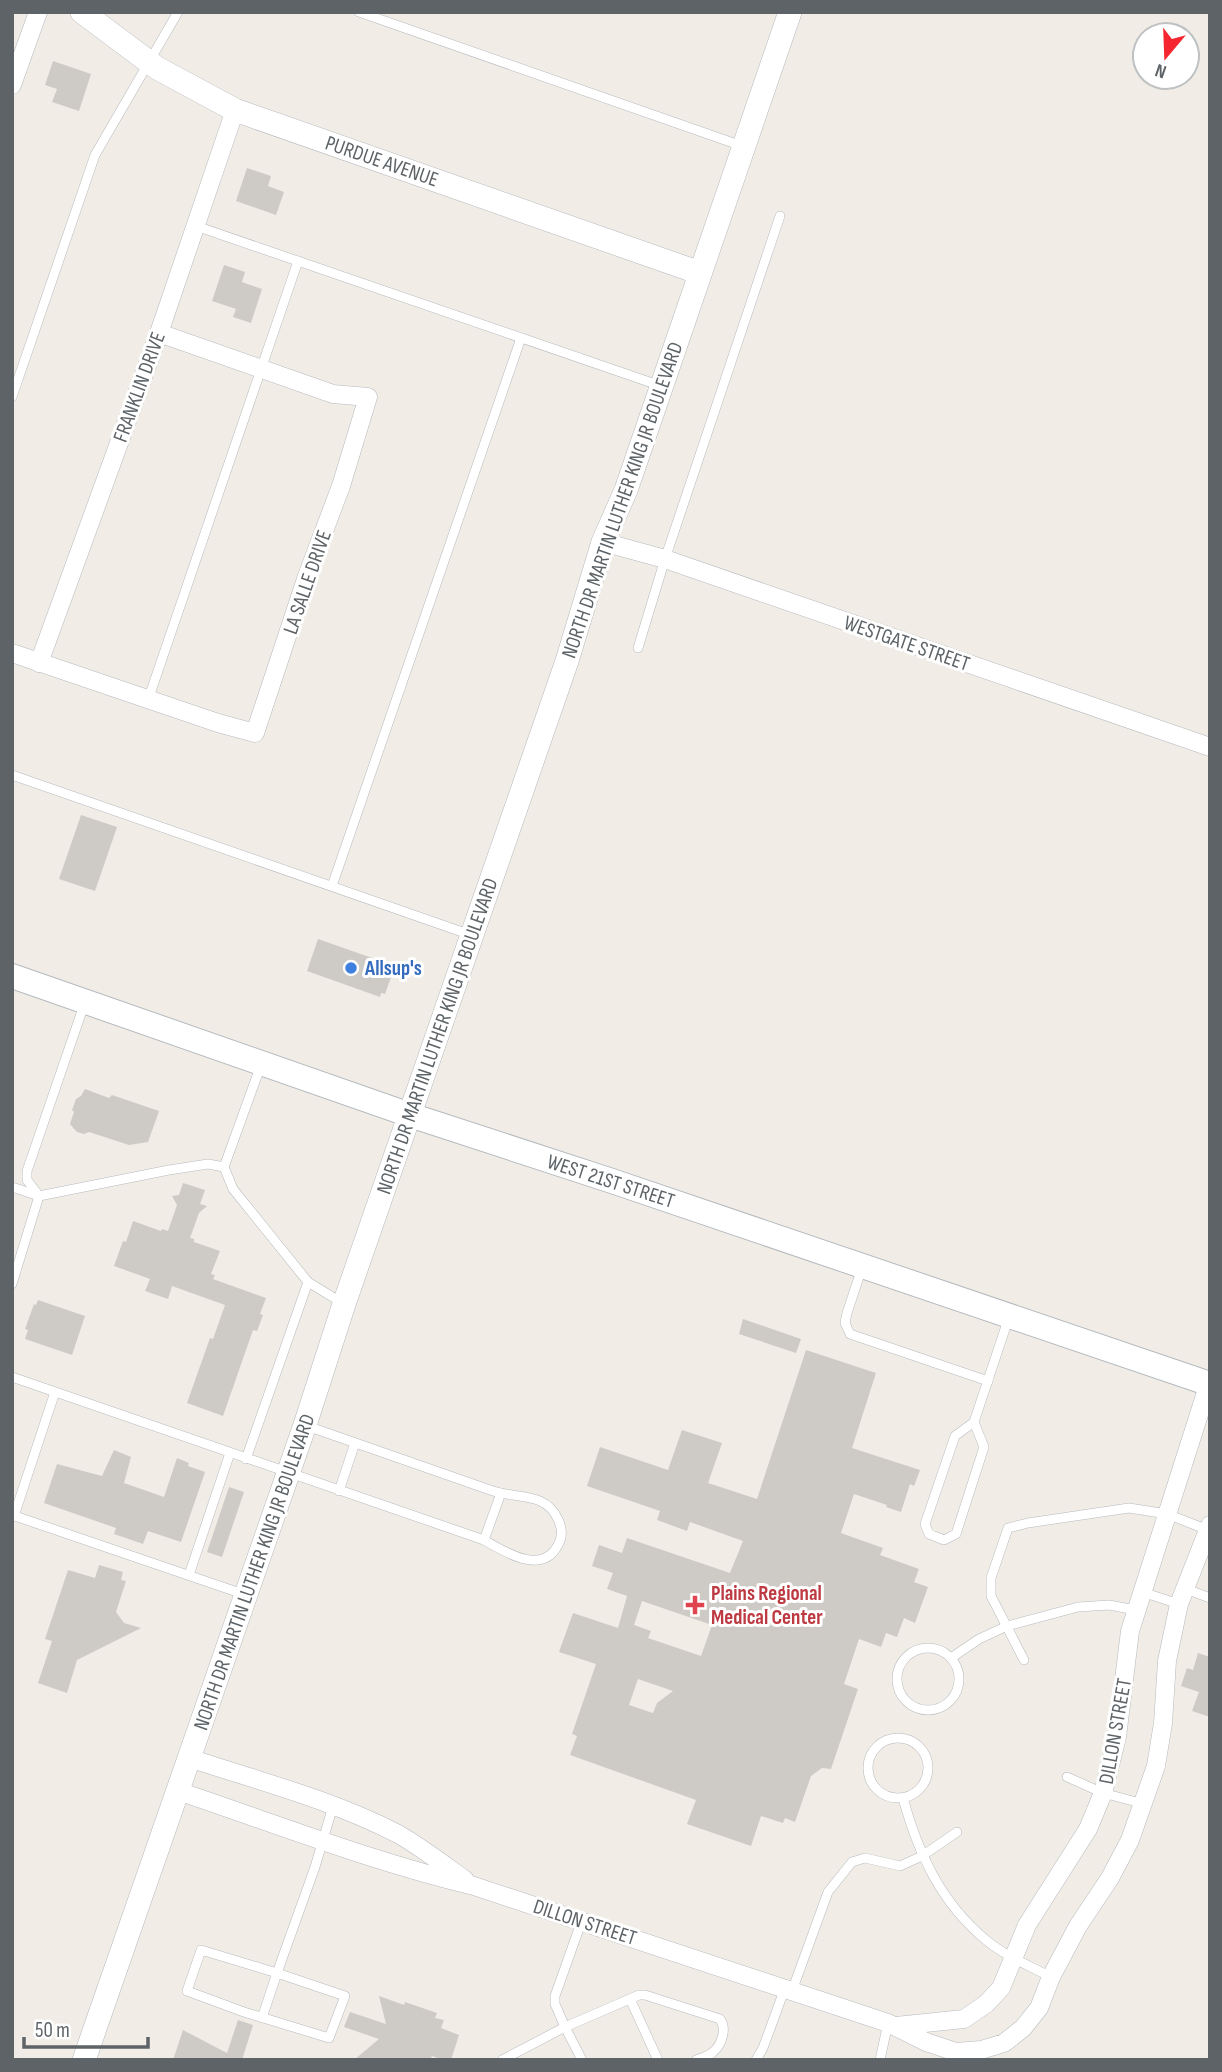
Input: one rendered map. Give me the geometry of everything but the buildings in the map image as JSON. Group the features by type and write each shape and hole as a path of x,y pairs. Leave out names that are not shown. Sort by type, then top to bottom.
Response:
{"main road":[{"name":"WEST 21ST STREET","path":"12,976 410,1115 1209,1383"}],"street":[{"path":"12,85 38,12"},
{"name":"PURDUE AVENUE","path":"82,12 149,62 235,110 700,273"},
{"name":"NORTH DR MARTIN LUTHER KING JR BOULEVARD","path":"84,2060 567,661 603,541 626,490 790,12"},
{"name":"FRANKLIN DRIVE","path":"39,663 159,333 235,110"},
{"name":"LA SALLE DRIVE","path":"12,653 148,700 255,733 307,576 341,486 368,397 332,394 159,333"},
{"name":"WESTGATE STREET","path":"603,541 666,559 1210,747"},
{"name":"DILLON STREET","path":"891,2025 964,2020 986,2004 1001,1988 1027,1925 1088,1829 1103,1793 1117,1737 1130,1631 1209,1383"},
{"name":"DILLON STREET","path":"178,1791 788,1989 891,2025 926,2042 956,2052 981,2050 1003,2043 1023,2028 1039,2008 1078,1926 1110,1878 1130,1840 1156,1766 1163,1723 1167,1661 1182,1597 1209,1527"},
{"name":"DILLON STREET","path":"189,1758 333,1807 399,1835 474,1886"}],"lane":[{"path":"12,397 95,155 178,12"},
{"path":"359,12 743,147"},
{"path":"638,648 780,216"},
{"path":"196,226 661,387"},
{"path":"148,700 298,261"},
{"path":"332,886 521,338"},
{"path":"12,775 473,935"},
{"path":"39,1196 27,1180 27,1171 86,1002"},
{"path":"262,1063 224,1167 233,1189 308,1282 344,1304"},
{"path":"12,1187 39,1196 182,1168 208,1164 224,1167"},
{"path":"12,1284 39,1196"},
{"path":"862,1266 845,1323 849,1334 988,1381"},
{"path":"246,1459 308,1282"},
{"path":"974,1422 984,1447 956,1534 944,1540 929,1534 925,1524 956,1436 974,1422 1009,1316"},
{"path":"12,1377 484,1540 525,1560 541,1560 555,1551 562,1538 558,1517 541,1502 501,1493 305,1425"},
{"path":"55,1392 13,1515 246,1595"},
{"path":"339,1491 355,1443"},
{"path":"189,1576 230,1453"},
{"path":"484,1540 501,1493"},
{"path":"1024,1660 992,1596 991,1578 1008,1528 1129,1508 1167,1514 1209,1527"},
{"path":"1142,1592 1210,1598"},
{"path":"951,1658 979,1639 1007,1626 1078,1607 1110,1605 1136,1610"},
{"path":"934,1648 951,1658 959,1677 953,1698 946,1705 926,1711 906,1703 896,1684 899,1664 905,1656 914,1650 934,1648"},
{"path":"894,1738 916,1744 924,1752 928,1763 928,1775 923,1786 914,1794 903,1798 880,1792 872,1783 868,1772 869,1760 874,1750 882,1742 894,1738"},
{"path":"1067,1777 1103,1793 1144,1804"},
{"path":"903,1798 922,1856 945,1897 987,1941 1051,1978"},
{"path":"262,2018 333,1807"},
{"path":"756,2060 828,1892 852,1862 865,1858 900,1866 922,1856 957,1832"},
{"path":"582,1920 555,1996 555,2004 582,2060"},
{"path":"201,1950 278,1973 345,1996 329,2038 187,1991 201,1950"},
{"path":"506,2059 565,2027 645,1995 720,2019 725,2028 717,2048 713,2053 696,2060"},
{"path":"630,1999 658,2060"},
{"path":"880,2060 891,2025"}],"place":[{"name":"Allsup's","path":"351,968"},
{"name":"Plains Regional Medical Center","path":"695,1605"}]}
